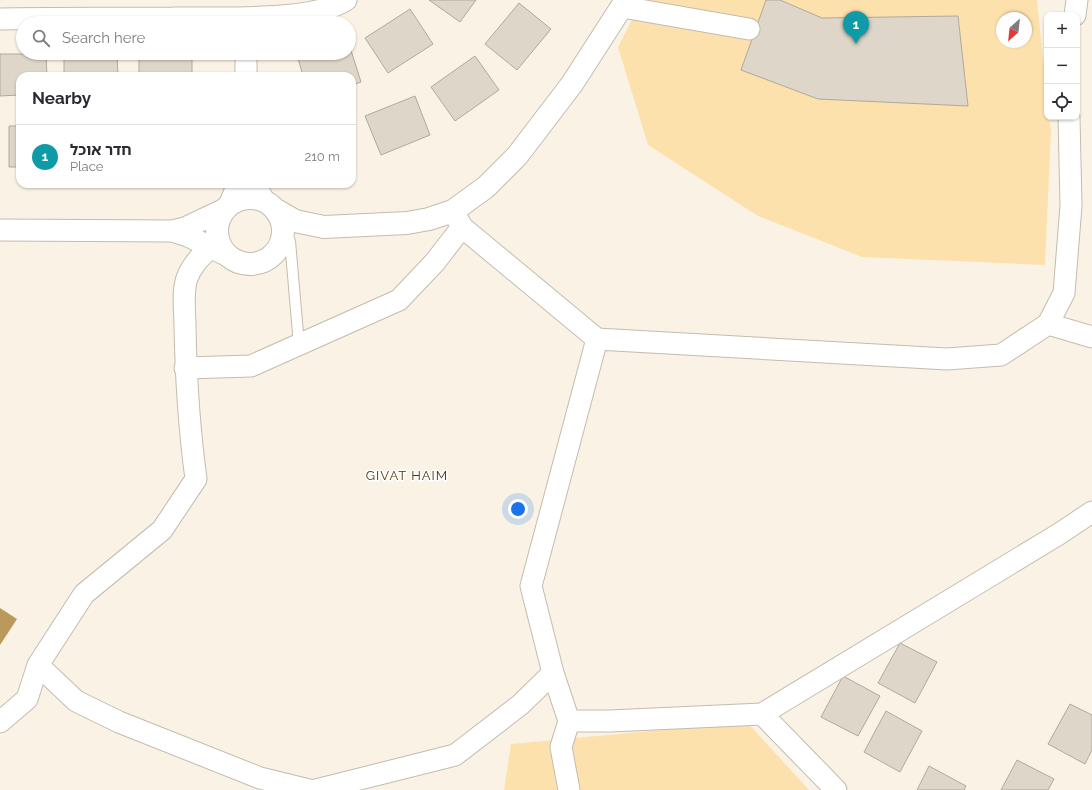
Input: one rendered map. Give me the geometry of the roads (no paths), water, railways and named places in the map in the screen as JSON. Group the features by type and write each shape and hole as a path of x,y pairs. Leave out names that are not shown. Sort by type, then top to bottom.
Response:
{"street":[{"path":"122,16 316,12 346,0"},
{"path":"1075,12 1077,0"},
{"path":"185,368 251,366 399,300 435,262 458,219 486,187 517,156 572,84 624,3 749,29"},
{"path":"0,19 16,19"},
{"path":"246,60 246,72"},
{"path":"0,230 172,231 185,228 230,199 249,198 265,198 295,221 324,227 407,223 429,219 458,219 597,339 947,359 1001,355 1048,324 1064,293 1071,206 1069,120"},
{"path":"265,198 281,220 283,230 283,246"},
{"path":"220,252 221,248 216,233 218,219 230,199"},
{"path":"172,231 188,236 238,262 248,264 259,263 269,258 283,246 304,234 324,227"},
{"path":"0,722 27,698 38,665 84,594 162,530 196,479 189,422 185,368 184,296 187,278 201,255 220,252"},
{"path":"1048,324 1092,337"},
{"path":"569,790 561,747 569,721 553,673 531,586 597,339"},
{"path":"569,721 610,721 762,714 1059,534 1092,512"},
{"path":"38,665 76,701 119,722 260,778 309,790"},
{"path":"316,790 456,755 520,705 553,673"},
{"path":"762,714 836,790"}],"lane":[{"path":"283,246 299,345"}],"place":[{"name":"חדר אוכל","path":"856,44"}],"district":[{"name":"GIVAT HAIM","path":"407,475"}]}
